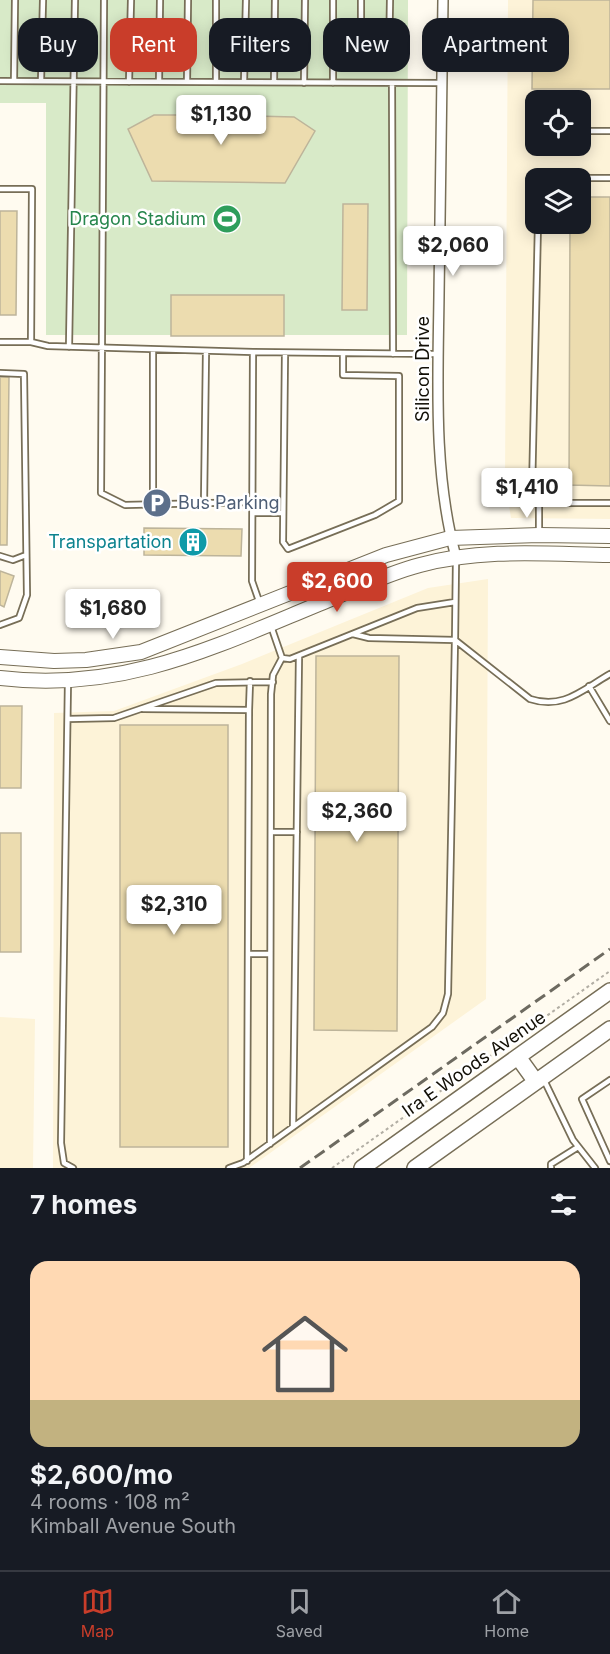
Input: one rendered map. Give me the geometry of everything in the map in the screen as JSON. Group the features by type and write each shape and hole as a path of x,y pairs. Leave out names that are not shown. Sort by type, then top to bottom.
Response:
{"main road":[{"path":"0,657 68,661 141,651 261,607 386,555 450,538 539,535 610,536"},
{"path":"0,678 36,682 68,681 133,673 202,652 393,573 456,557 495,553 610,555"},
{"path":"261,607 270,624"},
{"path":"68,661 68,681"},
{"name":"Ira E Woods Avenue","path":"362,1168 610,991"},
{"path":"415,1168 610,1029"},
{"path":"518,1057 539,1079"}],"street":[{"name":"Silicon Drive","path":"443,0 439,427 450,538 456,557"}],"lane":[{"path":"14,81 15,0"},
{"path":"41,81 43,0"},
{"path":"69,347 75,0"},
{"path":"104,0 100,348 101,493 125,505 253,502"},
{"path":"129,82 131,0"},
{"path":"159,82 160,0"},
{"path":"187,82 188,0"},
{"path":"216,0 216,82"},
{"path":"244,82 246,0"},
{"path":"274,0 274,82"},
{"path":"304,83 305,0"},
{"path":"333,0 333,18"},
{"path":"361,0 361,18"},
{"path":"390,0 390,18"},
{"path":"333,72 333,83"},
{"path":"0,81 442,83"},
{"path":"392,83 393,354"},
{"path":"591,131 610,131"},
{"path":"591,178 610,178"},
{"path":"0,189 32,189 31,342"},
{"path":"538,234 532,490 539,503 539,535"},
{"path":"0,342 153,350 438,354"},
{"path":"153,350 153,504"},
{"path":"204,502 206,351"},
{"path":"253,352 252,581 261,607"},
{"path":"285,353 283,542 288,549 375,515 399,501 399,376 343,375 343,353"},
{"path":"0,373 24,374 27,595 19,618 0,625"},
{"path":"539,503 610,503"},
{"path":"253,513 283,513"},
{"path":"0,556 13,560 26,555"},
{"path":"229,1168 247,1161 432,1027 443,1013 448,994 456,557"},
{"path":"282,658 290,659 299,656 417,608 455,602"},
{"path":"270,624 282,658 273,682 270,1144"},
{"path":"353,634 369,638 455,640 530,699 544,704 559,703 610,674"},
{"path":"293,1127 299,656"},
{"path":"68,681 62,1143 64,1163 73,1168"},
{"path":"247,1161 250,681"},
{"path":"68,719 114,718 216,683 273,682"},
{"path":"589,686 610,721"},
{"path":"139,710 249,710"},
{"path":"271,832 297,832"},
{"path":"248,954 270,954"},
{"path":"539,1079 578,1147 596,1168"},
{"path":"610,1080 582,1099 610,1161"},
{"path":"551,1168 551,1164 578,1147"}],"path":[{"path":"332,1168 610,971"}],"shaded area":[{"path":"508,0 610,0 610,519 511,518 505,480 508,72 569,72 569,18 508,18"},
{"path":"488,579 486,999 249,1168 53,1168 54,713 114,711 242,664 428,588"},
{"path":"0,1017 35,1019 33,1168 0,1168"}],"green space":[{"name":"Dragon Stadium","path":"0,0 408,0 408,18 323,18 323,72 408,72 407,335 46,335 46,103 0,103"}],"building":[{"path":"533,0 610,0 610,89 532,89 532,72 569,72 569,18 533,18"},
{"name":"Dragon Stadium","path":"207,106 245,106 245,109 255,109 255,116 294,117 315,131 285,183 152,181 128,129 154,115 196,115 196,109 207,109"},
{"path":"591,197 610,197 610,486 569,485 570,234 591,234"},
{"path":"343,204 368,204 367,310 342,310"},
{"path":"0,211 17,211 16,315 0,315"},
{"path":"171,295 284,295 284,336 171,336"},
{"path":"0,377 9,377 7,545 0,545"},
{"name":"Transpartation","path":"144,528 242,529 241,556 144,555"},
{"path":"0,571 14,576 4,607 0,605"},
{"path":"316,656 399,656 397,1031 314,1030"},
{"path":"0,706 22,706 21,788 0,788"},
{"path":"120,725 228,725 228,1147 120,1147"},
{"path":"0,833 21,833 21,952 0,952"}],"railway":[{"path":"300,1168 610,949"}],"place":[{"name":"Dragon Stadium","path":"227,219"},
{"name":"Bus Parking","path":"157,503"},
{"name":"Transpartation","path":"193,542"}]}
